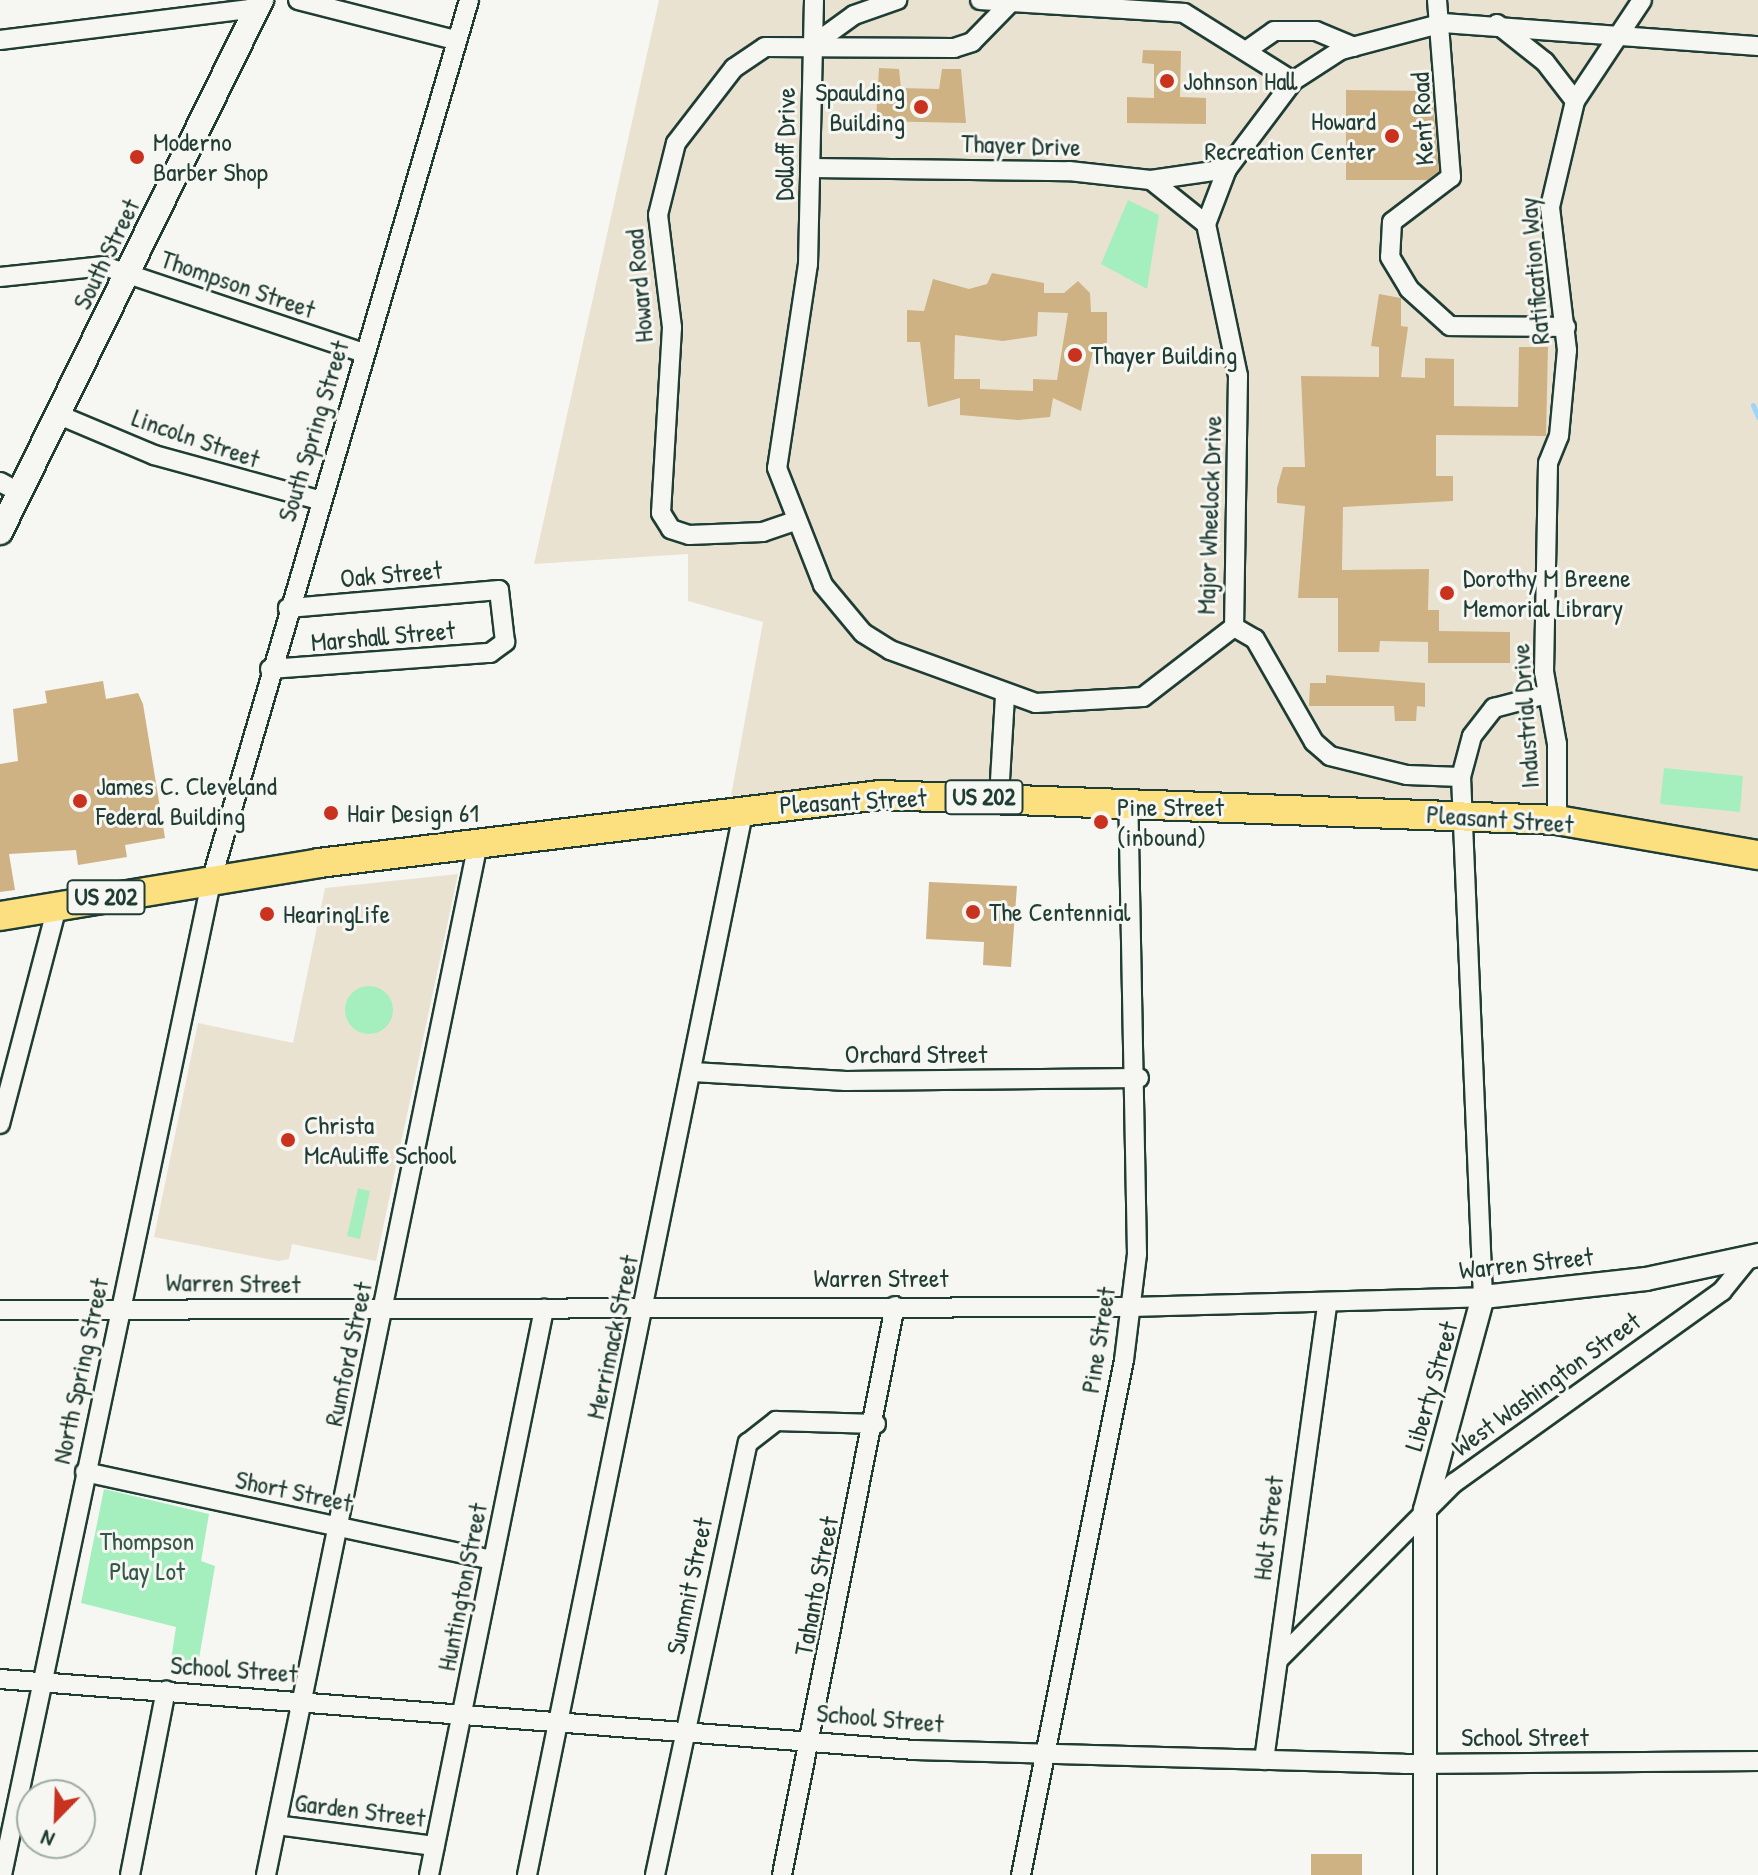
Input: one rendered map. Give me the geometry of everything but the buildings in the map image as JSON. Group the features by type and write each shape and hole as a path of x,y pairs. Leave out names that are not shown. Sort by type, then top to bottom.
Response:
{"main road":[{"name":"South Street","path":"0,532 10,487 59,415 260,4"},
{"name":"Pleasant Street","path":"0,916 212,878 744,808 880,795 1557,820 1758,855"}],"street":[{"path":"298,0 455,40"},
{"name":"South Spring Street","path":"212,878 319,500 469,0"},
{"name":"Dolloff Drive","path":"805,290 812,168 814,0"},
{"path":"814,44 854,15 897,0"},
{"path":"980,0 1148,5 1184,13 1250,48 1293,81"},
{"path":"1437,0 1443,23"},
{"name":"Ratification Way","path":"1548,463 1559,436 1566,327 1550,207 1575,101 1625,34 1642,0"},
{"name":"Howard Road","path":"792,522 763,532 689,535 671,529 661,513 672,327 658,215 676,143 734,68 765,47 814,44 954,48 972,42 1012,1"},
{"path":"0,40 260,4"},
{"path":"1151,180 1206,224 1227,169 1293,81 1354,47 1443,23 1497,24 1758,46"},
{"name":"Kent Road","path":"1443,23 1451,177 1392,222 1390,257 1409,289 1450,326 1566,327"},
{"path":"1497,24 1545,62 1575,101"},
{"path":"1250,48 1274,31 1316,31 1354,47"},
{"name":"Thayer Drive","path":"812,168 1069,171 1151,180 1227,169"},
{"name":"Major Wheelock Drive","path":"805,290 777,468 792,522 823,585 863,633 918,665 1005,697 1073,706 1143,697 1234,627 1238,376 1206,224"},
{"name":"Thompson Street","path":"0,277 81,267 127,273 364,353"},
{"name":"Lincoln Street","path":"59,415 154,455 319,500"},
{"name":"Industrial Drive","path":"1548,463 1547,694 1557,744 1557,820"},
{"name":"Oak Street","path":"288,608 499,590 506,620 501,650"},
{"path":"1234,627 1255,639 1314,742 1330,756 1407,775 1461,777"},
{"name":"Marshall Street","path":"270,669 501,650"},
{"name":"Liberty Street","path":"1425,1875 1425,1510 1483,1297 1461,777 1472,736 1494,708 1547,694"},
{"path":"999,797 1005,697"},
{"name":"Pine Street","path":"1021,1875 1131,1307 1139,1078 1128,805"},
{"name":"Merrimack Street","path":"527,1875 693,1072 744,808"},
{"name":"Rumford Street","path":"266,1875 478,843"},
{"name":"North Spring Street","path":"2,1875 212,878"},
{"path":"0,1124 57,906"},
{"name":"Orchard Street","path":"693,1072 846,1081 1139,1078"},
{"name":"Warren Street","path":"0,1310 1327,1304 1483,1297 1753,1257"},
{"name":"West Washington Street","path":"1278,1660 1425,1510 1540,1418 1722,1291 1753,1257"},
{"name":"Holt Street","path":"1264,1760 1327,1304"},
{"name":"Tahanto Street","path":"782,1875 876,1424 895,1306"},
{"name":"Huntington Street","path":"429,1875 544,1309"},
{"name":"Summit Street","path":"655,1875 748,1443 776,1421 876,1424"},
{"name":"Short Street","path":"85,1472 493,1560"},
{"name":"School Street","path":"0,1679 1045,1754 1425,1764 1758,1761"},
{"path":"130,1875 166,1690"},
{"name":"Garden Street","path":"277,1825 435,1846"}],"shaded area":[{"path":"659,0 1758,0 1758,844 875,784 731,796 763,622 688,601 688,554 534,564"},
{"name":"Christa McAuliffe School","path":"458,874 376,1261 292,1244 289,1259 278,1261 154,1237 198,1023 293,1043 325,888"}],"green space":[{"path":"1128,200 1159,215 1147,289 1101,264"},
{"path":"1664,768 1743,776 1740,812 1660,804"},
{"path":"369,986 386,993 393,1010 386,1027 369,1034 352,1027 345,1010 352,993"},
{"path":"358,1188 370,1191 360,1239 347,1236"},
{"name":"Thompson Play Lot","path":"104,1489 209,1514 201,1561 215,1566 197,1670 170,1667 176,1627 81,1603"}],"waterway":[{"path":"1753,405 1758,417"}],"place":[{"name":"Johnson Hall","path":"1167,81"},
{"name":"Spaulding Building","path":"921,107"},
{"name":"Howard Recreation Center","path":"1392,136"},
{"name":"Moderno Barber Shop","path":"137,157"},
{"name":"Thayer Building","path":"1075,355"},
{"name":"Dorothy M Breene Memorial Library","path":"1447,593"},
{"name":"James C. Cleveland Federal Building","path":"80,801"},
{"name":"Hair Design 61","path":"331,813"},
{"name":"Pine Street (inbound)","path":"1101,822"},
{"name":"The Centennial","path":"973,912"},
{"name":"HearingLife","path":"267,914"},
{"name":"Christa McAuliffe School","path":"288,1140"}]}
